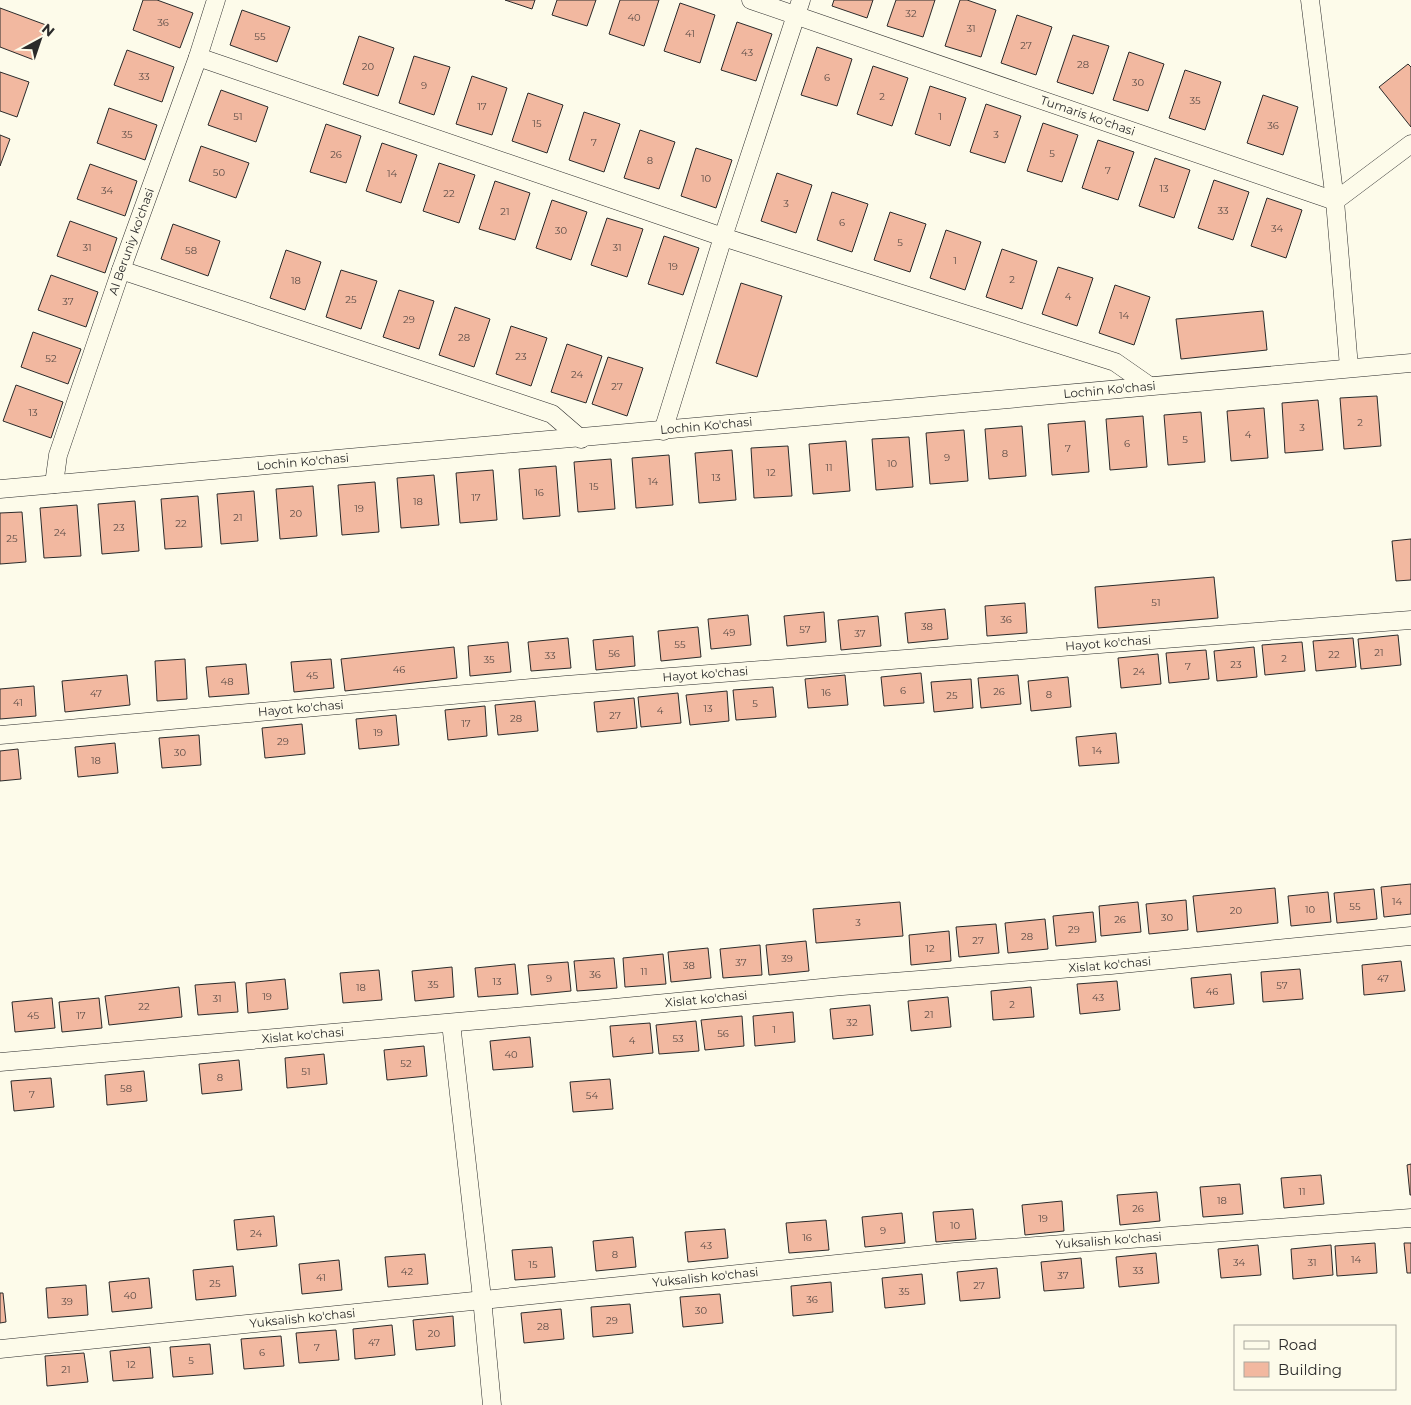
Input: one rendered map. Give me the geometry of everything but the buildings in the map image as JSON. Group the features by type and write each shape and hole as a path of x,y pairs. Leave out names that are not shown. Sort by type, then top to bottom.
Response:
{"street":[{"name":"Al Beruniy ko'chasi","path":"54,484 58,455 216,0"},
{"name":"Tumaris ko'chasi","path":"751,0 799,7 1335,202"},
{"path":"1310,0 1335,202 1350,367"},
{"path":"663,431 723,237 799,7"},
{"path":"198,56 723,237 1115,362 1148,385"},
{"path":"1335,202 1411,144"},
{"path":"121,270 552,414 581,439"},
{"name":"Lochin Ko'chasi","path":"0,489 581,439 1148,385 1411,363"},
{"name":"Hayot ko'chasi","path":"0,735 566,685 1411,620"},
{"name":"Xislat ko'chasi","path":"0,1062 1411,936"},
{"path":"451,1023 492,1405"},
{"name":"Yuksalish ko'chasi","path":"0,1349 482,1298 955,1252 1411,1218"}]}
